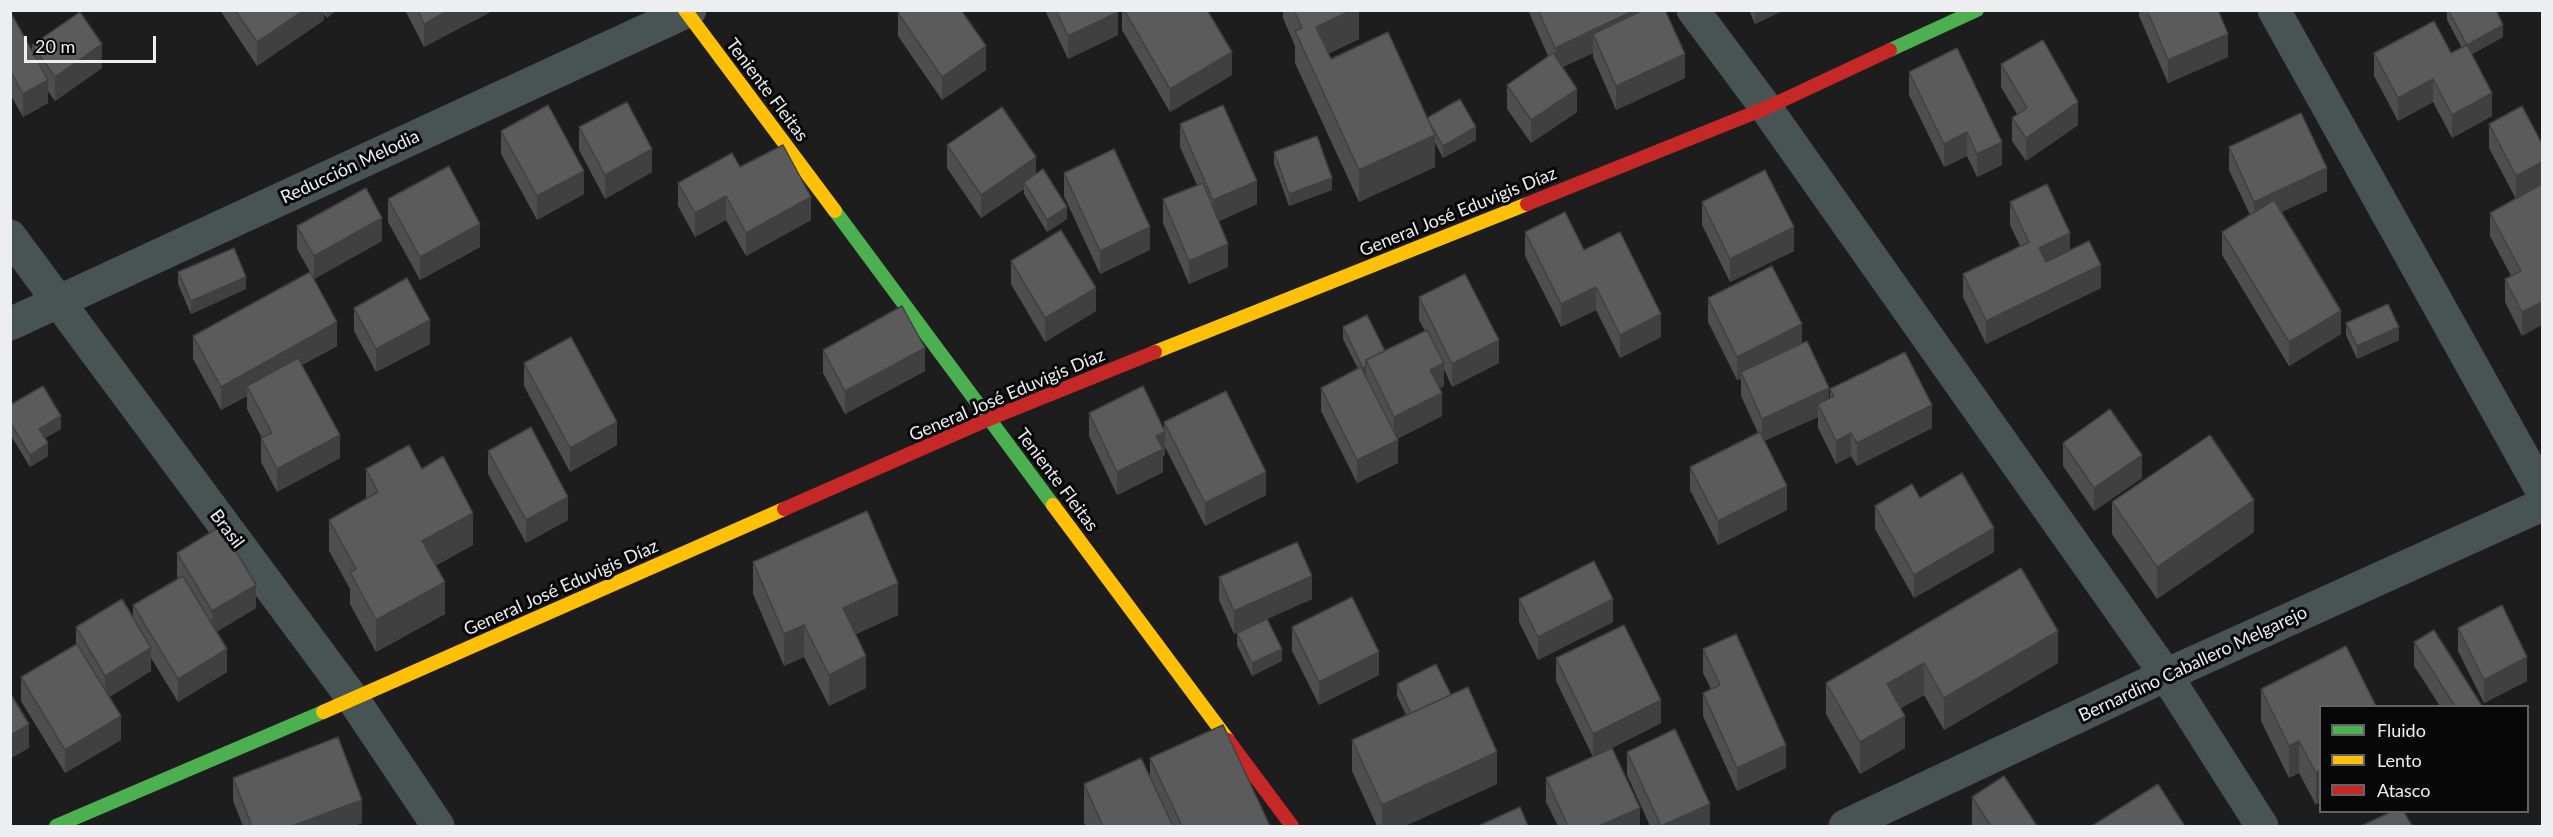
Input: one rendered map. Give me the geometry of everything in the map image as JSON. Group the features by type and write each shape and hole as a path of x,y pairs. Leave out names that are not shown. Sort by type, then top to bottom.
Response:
{"street":[{"path":"1693,10 1766,108 2166,675 2262,826"},
{"name":"General José Eduvigis Díaz","path":"56,826 353,699 989,419 1766,108 1977,10"},
{"path":"2274,10 2542,491"},
{"name":"Reducción Melodia","path":"10,324 687,11"},
{"name":"Teniente Fleitas","path":"687,11 1292,826"},
{"name":"Brasil","path":"10,236 353,699 438,826"},
{"name":"Bernardino Caballero Melgarejo","path":"1845,826 2166,675 2542,505"}],"building":[{"path":"235,10 304,10 257,42"},
{"path":"418,10 449,10 424,24"},
{"path":"902,10 961,10 986,46 942,77 898,13"},
{"path":"1056,10 1117,10 1118,12 1068,36"},
{"path":"1124,10 1207,10 1232,52 1170,89"},
{"path":"1294,10 1352,10 1316,27 1331,59 1388,32 1435,135 1359,170 1295,31 1302,28"},
{"path":"1538,10 1635,10 1555,48"},
{"path":"1643,10 1665,10 1685,54 1616,86 1593,34"},
{"path":"2147,10 2218,10 2228,34 2168,60"},
{"path":"2448,10 2496,10 2503,25 2467,45"},
{"path":"10,11 48,80 23,94 10,70"},
{"path":"80,12 102,44 55,77 32,45"},
{"path":"2434,21 2451,53 2467,45 2492,93 2452,115 2433,79 2398,98 2374,53"},
{"path":"2043,40 2078,102 2026,138 2012,118 2027,108 2001,64"},
{"path":"1957,48 2002,142 1977,154 1967,132 1944,144 1909,72"},
{"path":"1553,53 1577,89 1531,120 1507,85"},
{"path":"1460,99 1476,127 1443,146 1427,118"},
{"path":"627,102 652,149 605,175 579,127"},
{"path":"548,105 584,171 537,196 501,131"},
{"path":"1223,105 1257,181 1213,200 1180,124"},
{"path":"2522,106 2542,144 2542,162 2516,176 2489,124"},
{"path":"1002,107 1036,157 981,195 947,145"},
{"path":"2301,113 2327,168 2254,202 2229,147"},
{"path":"1317,136 1332,178 1289,194 1274,152"},
{"path":"783,145 811,197 746,233 726,196 695,213 678,183 732,153 740,167"},
{"path":"1114,149 1150,227 1100,251 1064,173"},
{"path":"449,166 480,224 420,257 388,199"},
{"path":"1043,169 1067,207 1047,220 1024,182"},
{"path":"1765,170 1794,227 1730,259 1702,202"},
{"path":"1203,183 1228,244 1189,261 1163,199"},
{"path":"2047,184 2070,233 2039,248 2046,262 2089,241 2101,265 1986,321 1963,274 2029,242 2010,202"},
{"path":"2542,184 2542,302 2522,312 2505,279 2521,271 2490,213"},
{"path":"366,188 382,218 314,256 297,226"},
{"path":"2274,200 2341,311 2289,342 2222,232"},
{"path":"1565,212 1584,250 1620,232 1661,314 1620,335 1596,287 1561,304 1525,232"},
{"path":"1061,230 1096,288 1045,318 1011,261"},
{"path":"234,248 246,277 191,301 178,272"},
{"path":"1772,266 1802,324 1737,357 1708,298"},
{"path":"310,272 337,322 221,387 193,336"},
{"path":"1465,274 1499,340 1452,364 1419,297"},
{"path":"407,278 430,320 376,349 354,308"},
{"path":"2388,304 2399,327 2357,346 2346,323"},
{"path":"902,306 925,348 845,391 823,350"},
{"path":"1367,315 1385,351 1366,360 1366,366 1363,368 1343,327"},
{"path":"1427,330 1444,363 1430,370 1442,393 1394,417 1366,360"},
{"path":"571,337 617,422 570,448 524,363"},
{"path":"1807,341 1829,388 1762,419 1741,372"},
{"path":"1905,352 1932,405 1857,443 1851,433 1836,441 1818,404 1834,396 1830,389"},
{"path":"298,358 340,435 277,469 261,438 272,433 247,386"},
{"path":"1361,367 1398,440 1357,460 1321,388"},
{"path":"43,386 61,416 39,429 48,443 30,455 10,422 10,405"},
{"path":"1143,386 1165,432 1156,436 1163,449 1117,472 1089,413"},
{"path":"1226,391 1266,472 1205,503 1164,422"},
{"path":"2110,409 2142,455 2094,488 2063,443"},
{"path":"531,427 568,497 526,520 488,451"},
{"path":"1760,432 1787,486 1718,521 1690,467"},
{"path":"2210,435 2254,500 2157,567 2112,502"},
{"path":"409,445 422,469 443,456 473,513 422,541 445,582 376,620 350,572 356,569 329,520 378,492 366,469"},
{"path":"1962,473 1994,528 1914,575 1875,506 1912,484 1920,498"},
{"path":"867,511 898,583 843,608 866,656 829,675 804,625 784,634 753,562"},
{"path":"221,526 256,585 212,611 177,553"},
{"path":"1297,542 1312,576 1234,611 1219,577"},
{"path":"1594,561 1613,599 1538,637 1519,599"},
{"path":"2021,568 2058,631 1944,698 1924,663 1887,684 1905,716 1860,742 1826,683"},
{"path":"183,576 227,649 178,679 133,605"},
{"path":"1352,597 1379,652 1319,682 1292,627"},
{"path":"122,599 151,648 105,676 76,627"},
{"path":"2502,605 2527,657 2484,680 2458,628"},
{"path":"1267,619 1282,649 1252,663 1237,633"},
{"path":"1624,625 1661,700 1593,734 1556,658"},
{"path":"2434,630 2481,705 2454,705 2414,642"},
{"path":"1736,634 1786,745 1737,768 1703,693 1720,685 1703,649"},
{"path":"77,644 121,716 65,750 21,677"},
{"path":"2346,646 2376,705 2319,705 2319,771 2316,773 2299,741 2289,746 2261,689"},
{"path":"1436,664 1451,695 1411,713 1397,684"},
{"path":"1468,687 1497,752 1382,805 1352,740"},
{"path":"10,693 29,724 10,736"},
{"path":"1223,725 1270,826 1182,826 1150,758"},
{"path":"1675,729 1710,804 1661,826 1627,752"},
{"path":"338,737 362,800 292,826 252,826 233,778"},
{"path":"1612,748 1640,808 1599,826 1568,826 1546,778"},
{"path":"1141,758 1173,826 1103,826 1084,784"},
{"path":"2004,776 2037,826 1991,826 1972,797"},
{"path":"2158,784 2184,825 2092,826"},
{"path":"1520,807 1528,826 1478,826"},
{"path":"2389,813 2405,813 2412,826 2361,826"}],"traffic: fast":[{"path":"1890,50 1977,10"},
{"path":"835,211 1053,505"},
{"path":"56,826 323,712"}],"traffic: slow":[{"path":"685,10 835,211"},
{"path":"1155,352 1527,204"},
{"path":"1053,505 1228,740"},
{"path":"323,712 784,509"}],"traffic: jam":[{"path":"1527,204 1766,108 1890,50"},
{"path":"784,509 989,419 1155,352"},
{"path":"1228,740 1292,826"}]}
